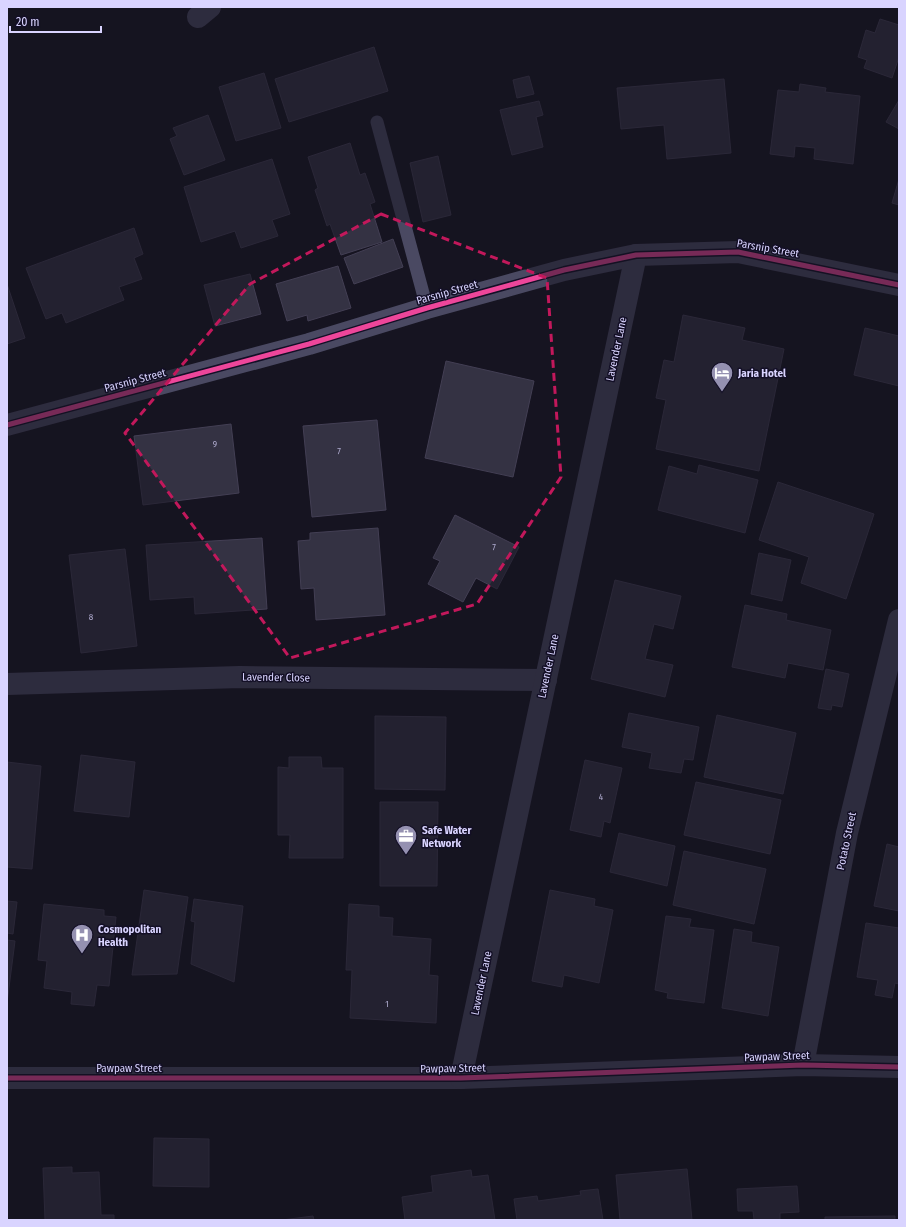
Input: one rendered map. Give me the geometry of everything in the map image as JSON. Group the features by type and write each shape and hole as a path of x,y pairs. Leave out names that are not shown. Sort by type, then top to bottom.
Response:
{"street":[{"name":"Parsnip Street","path":"7,425 309,344 427,308 564,270 636,255 738,252 899,285"},
{"name":"Lavender Lane","path":"461,1078 636,255"},
{"name":"Potato Street","path":"804,1065 847,833 899,620"},
{"name":"Lavender Close","path":"7,684 240,676 546,680"},
{"name":"Pawpaw Street","path":"7,1078 461,1078 804,1065 899,1067"}],"lane":[{"path":"377,122 427,308"}],"highlighted area":[{"path":"381,214 547,278 561,477 477,604 290,658 125,433 250,284"}],"building":[{"path":"880,19 899,25 899,57 892,78 864,68 867,60 858,57 866,30 875,33"},
{"path":"374,47 388,91 289,122 275,79"},
{"path":"264,73 281,128 236,141 219,87"},
{"path":"529,76 534,94 517,98 513,80"},
{"path":"724,79 731,153 667,159 664,125 621,129 617,88"},
{"path":"800,84 826,88 825,92 860,96 853,164 814,159 815,148 795,146 794,157 770,154 778,90 799,92"},
{"path":"899,100 899,129 886,122"},
{"path":"539,101 543,115 536,117 543,147 512,155 500,110"},
{"path":"208,115 225,160 184,175 170,139 177,136 173,128"},
{"path":"350,143 360,175 365,173 375,202 370,204 382,242 341,255 330,224 327,226 315,190 318,188 308,157"},
{"path":"438,156 451,215 423,222 410,163"},
{"path":"272,159 290,214 272,220 278,236 241,248 235,231 201,242 184,187"},
{"path":"899,179 899,205 892,203"},
{"path":"134,228 143,254 134,258 142,279 119,287 124,300 66,323 62,313 46,319 26,268"},
{"path":"393,239 403,267 354,284 344,258"},
{"path":"338,266 351,308 308,321 307,315 287,321 276,284"},
{"path":"250,274 261,314 215,326 204,285"},
{"path":"7,284 25,338 7,344"},
{"path":"683,315 745,328 742,340 784,349 759,471 656,449 666,400 656,398 664,360 674,362"},
{"path":"865,328 899,336 899,386 854,375"},
{"path":"446,361 534,381 513,477 425,458"},
{"path":"377,420 386,510 312,517 303,426"},
{"path":"231,424 239,493 143,505 134,436"},
{"path":"699,465 758,480 745,533 658,510 669,466 697,474"},
{"path":"778,482 874,514 846,599 801,583 809,557 759,540"},
{"path":"455,515 519,547 497,589 476,578 463,602 428,584 440,561 433,558"},
{"path":"378,528 385,615 316,620 314,588 301,589 298,541 310,540 310,533"},
{"path":"262,538 267,609 195,614 194,597 150,600 146,545"},
{"path":"125,549 137,646 81,653 69,555"},
{"path":"759,553 791,560 782,601 751,594"},
{"path":"615,580 681,596 673,629 654,624 645,659 673,665 665,697 591,679"},
{"path":"745,605 787,614 786,620 831,630 823,670 788,663 785,678 732,667"},
{"path":"826,669 849,674 842,707 832,705 831,710 818,708"},
{"path":"629,713 699,727 693,760 684,759 681,773 649,768 652,753 622,747"},
{"path":"717,715 796,733 783,794 704,777"},
{"path":"375,716 446,717 445,790 375,789"},
{"path":"81,755 135,762 129,817 74,811"},
{"path":"289,757 321,757 322,768 343,768 343,858 289,858 290,835 278,835 278,767 289,768"},
{"path":"585,760 622,768 610,823 604,821 601,837 570,830"},
{"path":"7,762 41,766 32,869 7,867"},
{"path":"696,782 781,800 770,854 684,835"},
{"path":"380,802 438,802 437,886 380,886"},
{"path":"619,833 675,846 667,886 610,872"},
{"path":"887,844 899,847 899,911 874,906"},
{"path":"684,851 766,869 754,924 673,905"},
{"path":"144,890 188,897 177,974 132,975"},
{"path":"550,890 595,899 594,906 613,910 599,983 564,975 562,987 532,981"},
{"path":"194,899 243,906 234,982 191,964 195,922 191,921"},
{"path":"7,901 17,902 13,934 7,933"},
{"path":"44,904 104,910 104,916 116,917 109,986 97,985 94,1006 71,1004 72,992 44,988 47,961 38,960"},
{"path":"349,904 379,906 379,917 393,918 392,936 431,939 429,975 438,976 436,1023 350,1018 352,970 346,970"},
{"path":"666,916 691,919 689,927 714,930 704,1003 667,998 668,993 655,990"},
{"path":"866,923 899,928 899,984 895,983 892,998 875,995 878,980 857,977"},
{"path":"734,929 752,932 751,942 779,947 768,1016 722,1008"},
{"path":"7,940 15,941 7,1003"},
{"path":"154,1138 209,1139 209,1187 153,1186"},
{"path":"72,1167 72,1173 99,1172 101,1215 114,1215 114,1220 45,1220 43,1168"},
{"path":"687,1169 692,1220 620,1220 616,1175"},
{"path":"471,1170 472,1177 488,1175 495,1220 405,1220 402,1197 433,1192 431,1176"},
{"path":"797,1186 799,1212 780,1213 780,1220 754,1220 753,1211 738,1211 737,1189"},
{"path":"598,1189 603,1220 517,1220 514,1199 537,1196 538,1201 581,1195 580,1191"},
{"path":"313,1216 314,1220 282,1220"},
{"path":"895,1216 895,1220 825,1220 825,1217"}],"cycle path":[{"path":"7,425 309,344 427,308 564,270 636,255 738,252 899,285"},
{"path":"7,1078 461,1078 803,1065 899,1067"}],"place":[{"name":"Jaria Hotel","path":"722,392"},
{"name":"Safe Water Network","path":"406,856"},
{"name":"Cosmopolitan Health","path":"82,954"}]}
